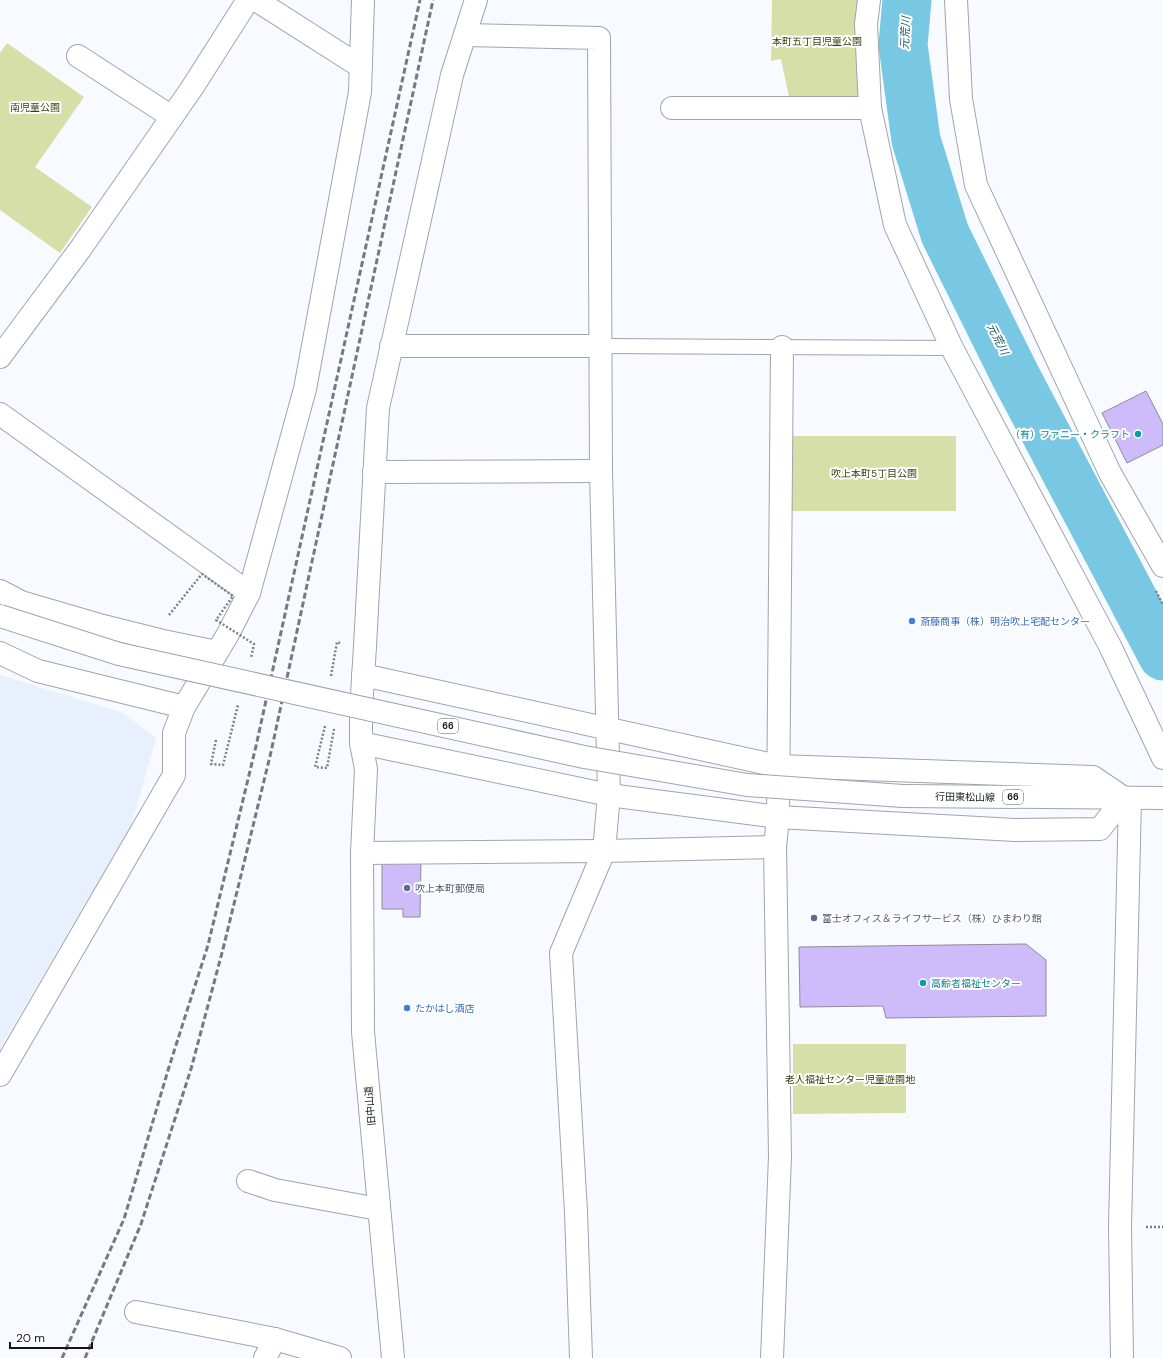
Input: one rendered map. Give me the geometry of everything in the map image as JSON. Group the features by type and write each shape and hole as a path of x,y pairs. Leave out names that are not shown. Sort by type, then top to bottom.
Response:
{"street":[{"path":"0,357 81,248 192,88 248,0"},
{"path":"256,0 361,67"},
{"path":"0,1075 174,775 174,733 184,707 228,634 249,593 305,389 360,92 363,0"},
{"name":"旧中山道","path":"393,1358 378,1209 363,1032 362,853 366,769 362,743 363,675 374,472 378,408 391,346 452,75 476,0"},
{"path":"869,0 866,24 870,108 895,225 952,348 1110,646 1163,758"},
{"path":"956,0 961,99 976,185 1110,473 1163,566"},
{"path":"465,35 599,38 600,471 609,795 604,851 561,954 576,1212 580,1358"},
{"path":"78,56 172,117"},
{"path":"672,108 870,108"},
{"path":"391,346 600,346"},
{"path":"772,1358 780,1156 774,847 778,817 782,347"},
{"path":"0,414 249,593"},
{"path":"374,472 600,471"},
{"path":"0,591 21,602 104,626 163,641 217,652"},
{"name":"行田東松山線","path":"0,616 119,654 584,756 747,785 903,796 1127,798"},
{"path":"0,653 38,671 184,707"},
{"path":"363,675 778,766 1093,777 1127,798"},
{"path":"362,743 609,795 778,817 1015,830 1100,829 1127,798"},
{"path":"1122,1358 1120,1227 1127,798"},
{"name":"66","path":"1127,798 1163,798"},
{"path":"362,853 604,851 774,847"},
{"path":"248,1181 275,1190 378,1209"},
{"path":"136,1312 270,1349 340,1358"}],"lane":[{"path":"600,346 952,348"}],"path":[{"path":"169,615 202,574 233,596 216,620 254,644 251,659"},
{"path":"216,740 211,764 223,765 239,703"},
{"path":"326,721 316,767 327,768 335,725"}],"shaded area":[{"path":"0,675 123,713 156,738 131,826 0,1048"}],"green space":[{"name":"本町五丁目児童公園","path":"772,0 860,0 862,93 858,99 790,102 781,59 771,61"},
{"name":"南児童公園","path":"7,43 84,97 35,167 92,207 60,253 0,210 0,53"},
{"name":"吹上本町5丁目公園","path":"791,436 956,436 956,511 791,511"},
{"name":"老人福祉センター児童遊園地","path":"793,1044 906,1044 906,1113 793,1114"}],"building":[{"name":"（有）ファニー・クラフト","path":"1146,391 1163,424 1163,445 1127,463 1102,413"},
{"path":"382,857 421,858 420,917 403,917 403,909 382,909"},
{"name":"高齢者福祉センター","path":"1026,944 1046,960 1046,1016 886,1018 883,1006 800,1007 799,947"}],"waterway":[{"name":"元荒川","path":"907,0 903,45 916,140 945,234 1016,377 1163,656"}],"railway":[{"path":"62,1358 124,1219 169,1067 208,945 256,746 420,0"},
{"path":"85,1358 141,1224 191,1069 223,949 271,752 433,0"}],"place":[{"name":"（有）ファニー・クラフト","path":"1138,434"},
{"name":"斎藤商事（株）明治吹上宅配センター","path":"912,621"},
{"name":"吹上本町郵便局","path":"407,888"},
{"name":"富士オフィス＆ライフサービス（株）ひまわり館","path":"814,918"},
{"name":"高齢者福祉センター","path":"923,983"},
{"name":"たかはし酒店","path":"407,1008"}]}
